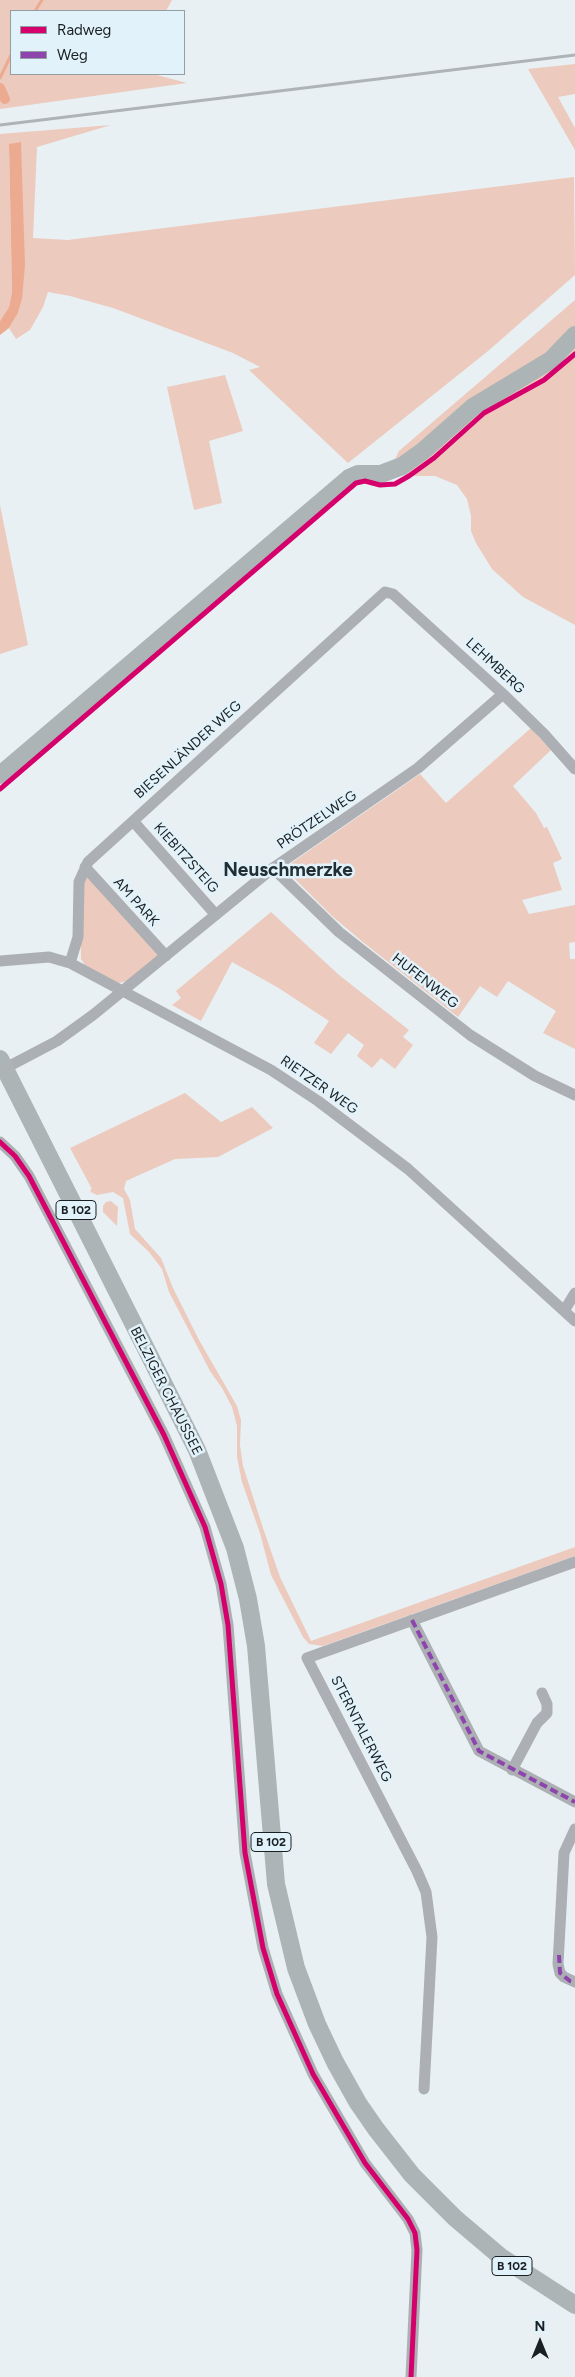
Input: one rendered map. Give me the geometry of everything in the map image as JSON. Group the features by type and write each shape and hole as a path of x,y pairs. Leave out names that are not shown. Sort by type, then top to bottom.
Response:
{"main road":[{"path":"0,776 349,478 358,474 381,474 402,466 423,451 468,410 551,360 575,335"},
{"name":"BELZIGER CHAUSSEE","path":"1,1071 197,1450 235,1548 248,1599 259,1671 267,1792 276,1884 296,1968 317,2024 335,2062 358,2102 376,2130 412,2175 455,2218 489,2248 528,2277 575,2305"}],"street":[{"name":"LEHMBERG","path":"388,592 393,594 503,694 544,734 575,770"},
{"name":"BIESENLÄNDER WEG","path":"70,963 78,937 78,882 85,867 92,858 382,594 388,592"},
{"name":"PRÖTZELWEG","path":"1,1071 78,1027 273,868 400,781 503,694"},
{"name":"KIEBITZSTEIG","path":"133,821 216,914"},
{"name":"AM PARK","path":"85,867 166,956"},
{"name":"HUFENWEG","path":"273,868 339,932 470,1036 535,1076 575,1095"},
{"name":"RIETZER WEG","path":"0,961 49,957 70,963 247,1055 318,1101 408,1169 575,1321"},
{"path":"0,1142 15,1156 29,1176 164,1434 205,1527 217,1569 228,1625 244,1853 258,1925 269,1970 294,2034 313,2074 361,2157 412,2225 418,2250 411,2377"},
{"path":"564,1311 575,1293"},
{"name":"STERNTALERWEG","path":"424,2089 432,1937 426,1892 307,1658 575,1562"},
{"path":"412,1620 476,1747 482,1754 575,1802"},
{"path":"512,1770 537,1723 547,1713 547,1704 542,1693"},
{"path":"575,1829 564,1853 558,1964 560,1973 564,1978 575,1982"}],"shaded area":[{"path":"0,0 172,0 167,10 10,10 10,75 157,75 187,83 0,109"},
{"path":"575,64 575,94 558,97 575,128 575,150 528,69"},
{"path":"111,125 37,147 33,238 68,240 574,177 575,275 488,351 348,463 249,370 260,367 233,353 113,308 48,292 43,307 30,330 16,339 9,328 18,313 22,299 9,144 12,292 9,307 0,321 0,134"},
{"path":"21,142 25,265 22,299 18,313 9,328 0,335 0,321 9,307 12,292 9,144"},
{"path":"575,300 575,625 523,597 492,569 471,531 471,516 467,499 457,485 435,476 406,476 400,474 394,461 399,451"},
{"path":"225,375 243,431 209,441 222,503 194,510 167,387"},
{"path":"0,505 28,645 0,654"},
{"path":"531,728 551,750 513,786 536,813 544,828 547,827 562,859 553,863 562,890 522,900 529,914 575,905 575,942 569,943 570,959 575,959 575,1049 543,1033 556,1011 508,981 497,997 480,986 458,1017 332,916 284,868 420,774 446,803"},
{"path":"87,876 162,956 129,981 118,983 86,967 81,959 80,890"},
{"path":"271,912 339,975 409,1030 403,1037 413,1045 395,1069 381,1058 372,1068 357,1056 364,1045 348,1033 331,1054 314,1043 329,1021 277,987 232,962 201,1021 172,1005 181,998 176,991"},
{"path":"185,1093 221,1122 252,1107 273,1128 218,1157 175,1159 126,1181 124,1189 130,1200 135,1229 161,1258 173,1288 199,1340 237,1406 241,1420 240,1445 243,1466 280,1577 311,1641 575,1547 575,1556 323,1646 309,1644 303,1637 271,1575 260,1533 242,1482 237,1457 237,1426 232,1407 210,1371 169,1292 162,1269 149,1252 130,1234 123,1198 113,1192 97,1195 91,1192 90,1190 92,1189 70,1148"},
{"path":"111,1201 118,1207 117,1226 103,1212 103,1206 106,1202"}],"waterway":[{"path":"36,10 42,0"},
{"path":"0,78 10,57"},
{"path":"0,88 5,99"}],"railway":[{"path":"0,125 575,55"}],"marked path":[{"path":"412,1620 479,1751 575,1802"},
{"path":"559,1955 560,1973 570,1981 575,1982"}],"cycle path":[{"path":"0,789 356,483 365,481 380,485 395,484 409,476 434,458 484,413 544,380 575,354"},
{"path":"0,1142 15,1156 29,1176 164,1435 205,1527 221,1584 228,1625 245,1853 263,1948 277,1994 313,2074 365,2163 408,2219 415,2233 417,2250 411,2377"}],"district":[{"name":"Neuschmerzke","path":"288,870"}]}
